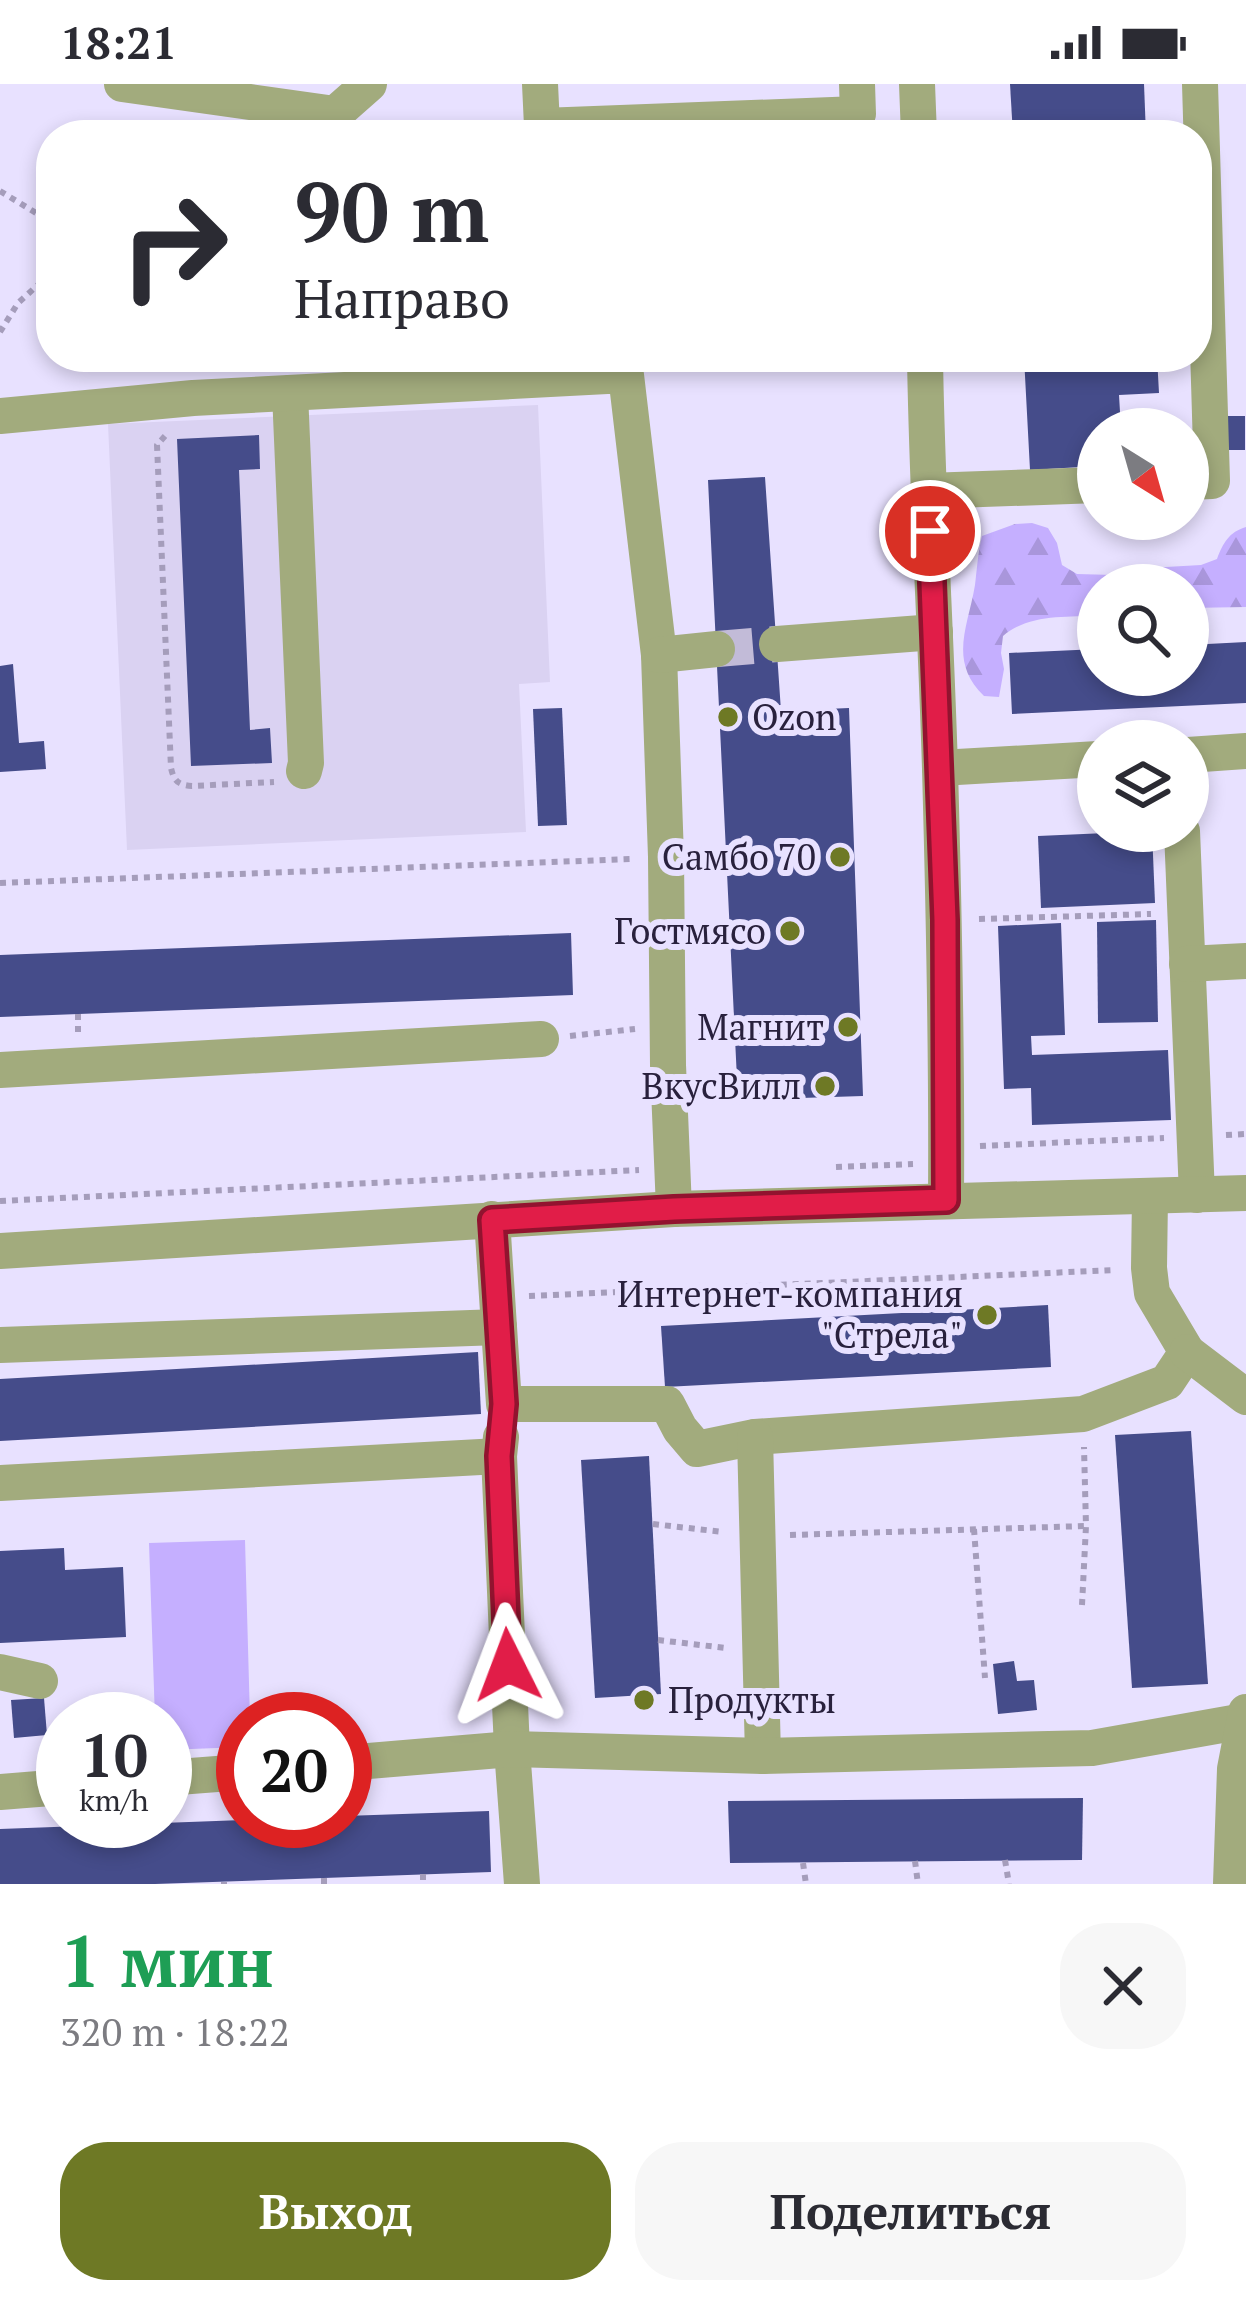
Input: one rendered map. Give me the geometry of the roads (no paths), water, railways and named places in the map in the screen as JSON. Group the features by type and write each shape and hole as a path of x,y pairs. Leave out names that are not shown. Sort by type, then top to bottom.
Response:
{"street":[{"path":"122,84 335,114 369,84"},
{"path":"540,84 542,120"},
{"path":"700,120 858,114 856,84"},
{"path":"917,84 918,120"},
{"path":"1200,84 1201,120"},
{"path":"925,372 945,920 946,1200"},
{"path":"1209,372 1209,481"},
{"path":"0,416 193,398 626,375 659,655 674,1209"},
{"path":"290,393 304,771"},
{"path":"927,491 1077,486"},
{"path":"776,644 934,632"},
{"path":"659,655 717,649"},
{"path":"1209,753 1246,751"},
{"path":"940,768 1077,760"},
{"path":"1182,852 1197,1196"},
{"path":"1187,964 1246,961"},
{"path":"0,1070 541,1040"},
{"path":"0,1250 674,1209 1246,1193"},
{"path":"1150,1197 1152,1293 1187,1352 1246,1396"},
{"path":"492,1220 504,1404 499,1456 512,1749 522,1884"},
{"path":"0,1345 499,1312"},
{"path":"504,1404 667,1404 697,1449 755,1437 1084,1414 1167,1382 1187,1352"},
{"path":"755,1437 763,1756"},
{"path":"0,1483 499,1456"},
{"path":"0,1672 40,1681"},
{"path":"372,1761 512,1749 763,1756 1092,1748 1245,1717 1235,1769 1231,1884"},
{"path":"0,1792 36,1789"}],"tunnel":[{"path":"717,649 777,644"}],"place":[{"name":"Ozon","path":"728,717"},
{"name":"Самбо 70","path":"840,857"},
{"name":"Гостмясо","path":"790,931"},
{"name":"Магнит","path":"848,1027"},
{"name":"ВкусВилл","path":"825,1086"},
{"name":"Интернет-компания \"Стрела\"","path":"987,1315"},
{"name":"Продукты","path":"644,1700"}]}
